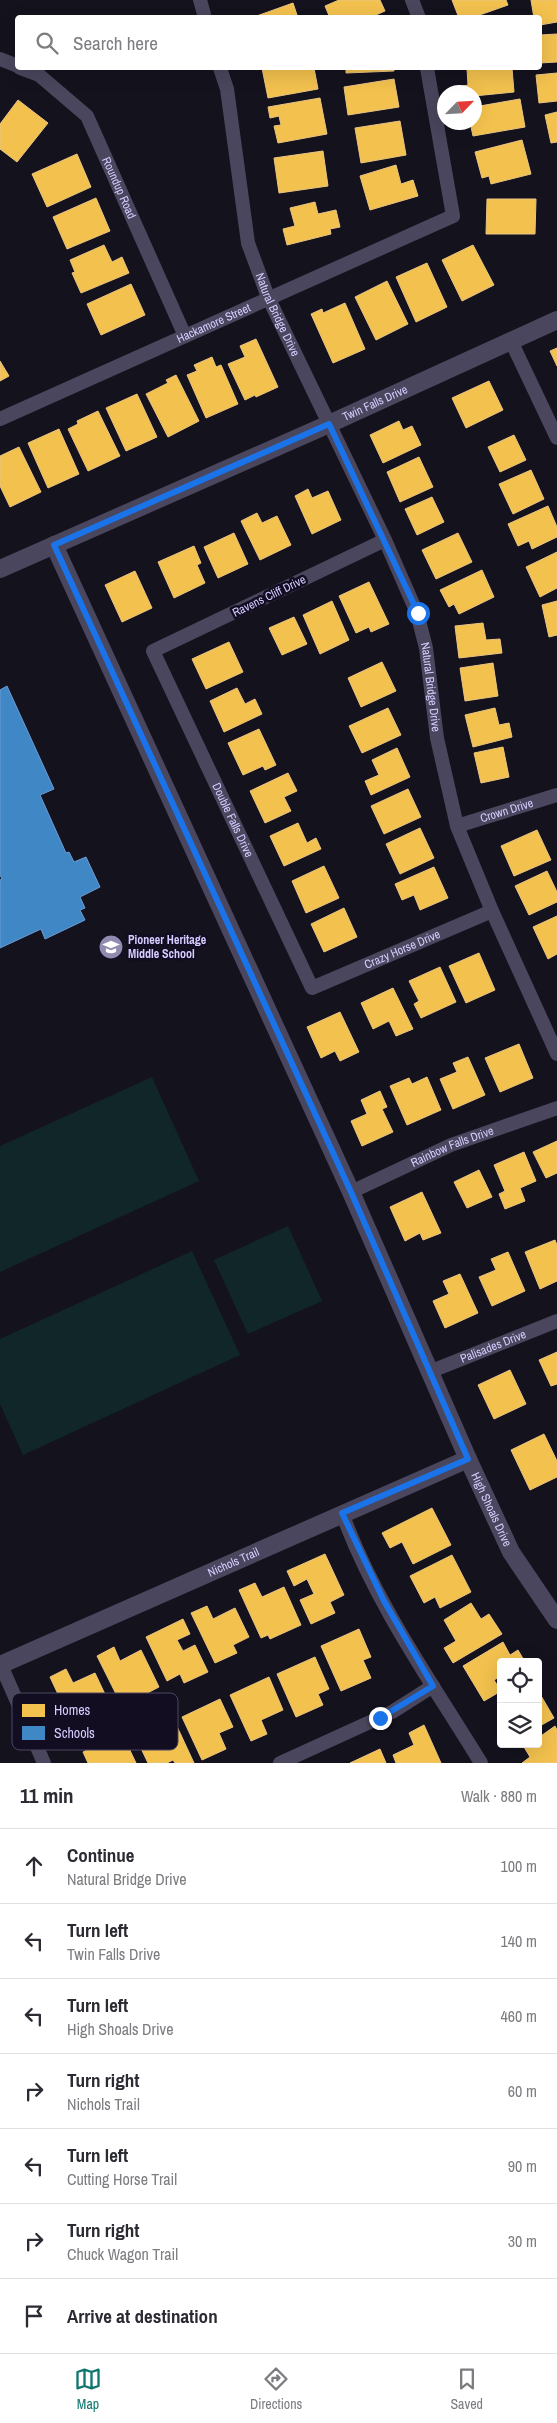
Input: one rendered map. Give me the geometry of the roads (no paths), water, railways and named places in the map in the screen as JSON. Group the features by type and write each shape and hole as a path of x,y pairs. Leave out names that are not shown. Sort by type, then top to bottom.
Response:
{"street":[{"path":"200,0 204,15"},
{"path":"412,0 418,15"},
{"name":"Roundup Road","path":"0,59 15,65"},
{"name":"Roundup Road","path":"26,70 39,75 87,116 186,336"},
{"name":"Natural Bridge Drive","path":"221,70 227,89 248,243 268,298 385,540 418,613 426,648 437,738 457,826 492,911 557,1054"},
{"name":"Hackamore Street","path":"0,419 453,216 427,70"},
{"name":"Twin Falls Drive","path":"0,569 329,424 557,320"},
{"path":"511,341 557,438"},
{"name":"Ravens Cliff Drive","path":"153,651 385,540"},
{"name":"High Shoals Drive","path":"54,545 351,1192 429,1372 511,1552 557,1620"},
{"name":"Double Falls Drive","path":"153,651 312,988"},
{"name":"Crown Drive","path":"457,826 557,795"},
{"name":"Crazy Horse Drive","path":"312,988 492,911"},
{"name":"Rainbow Falls Drive","path":"351,1192 451,1145 557,1108"},
{"name":"Palisades Drive","path":"429,1372 557,1321"},
{"name":"Nichols Trail","path":"1,1665 468,1459"},
{"path":"342,1513 384,1601 433,1686 481,1763"},
{"path":"1,1665 13,1693"},
{"path":"280,1763 392,1712 433,1686"},
{"path":"38,1750 44,1763"}],"place":[{"name":"Pioneer Heritage Middle School","path":"111,947"}]}
